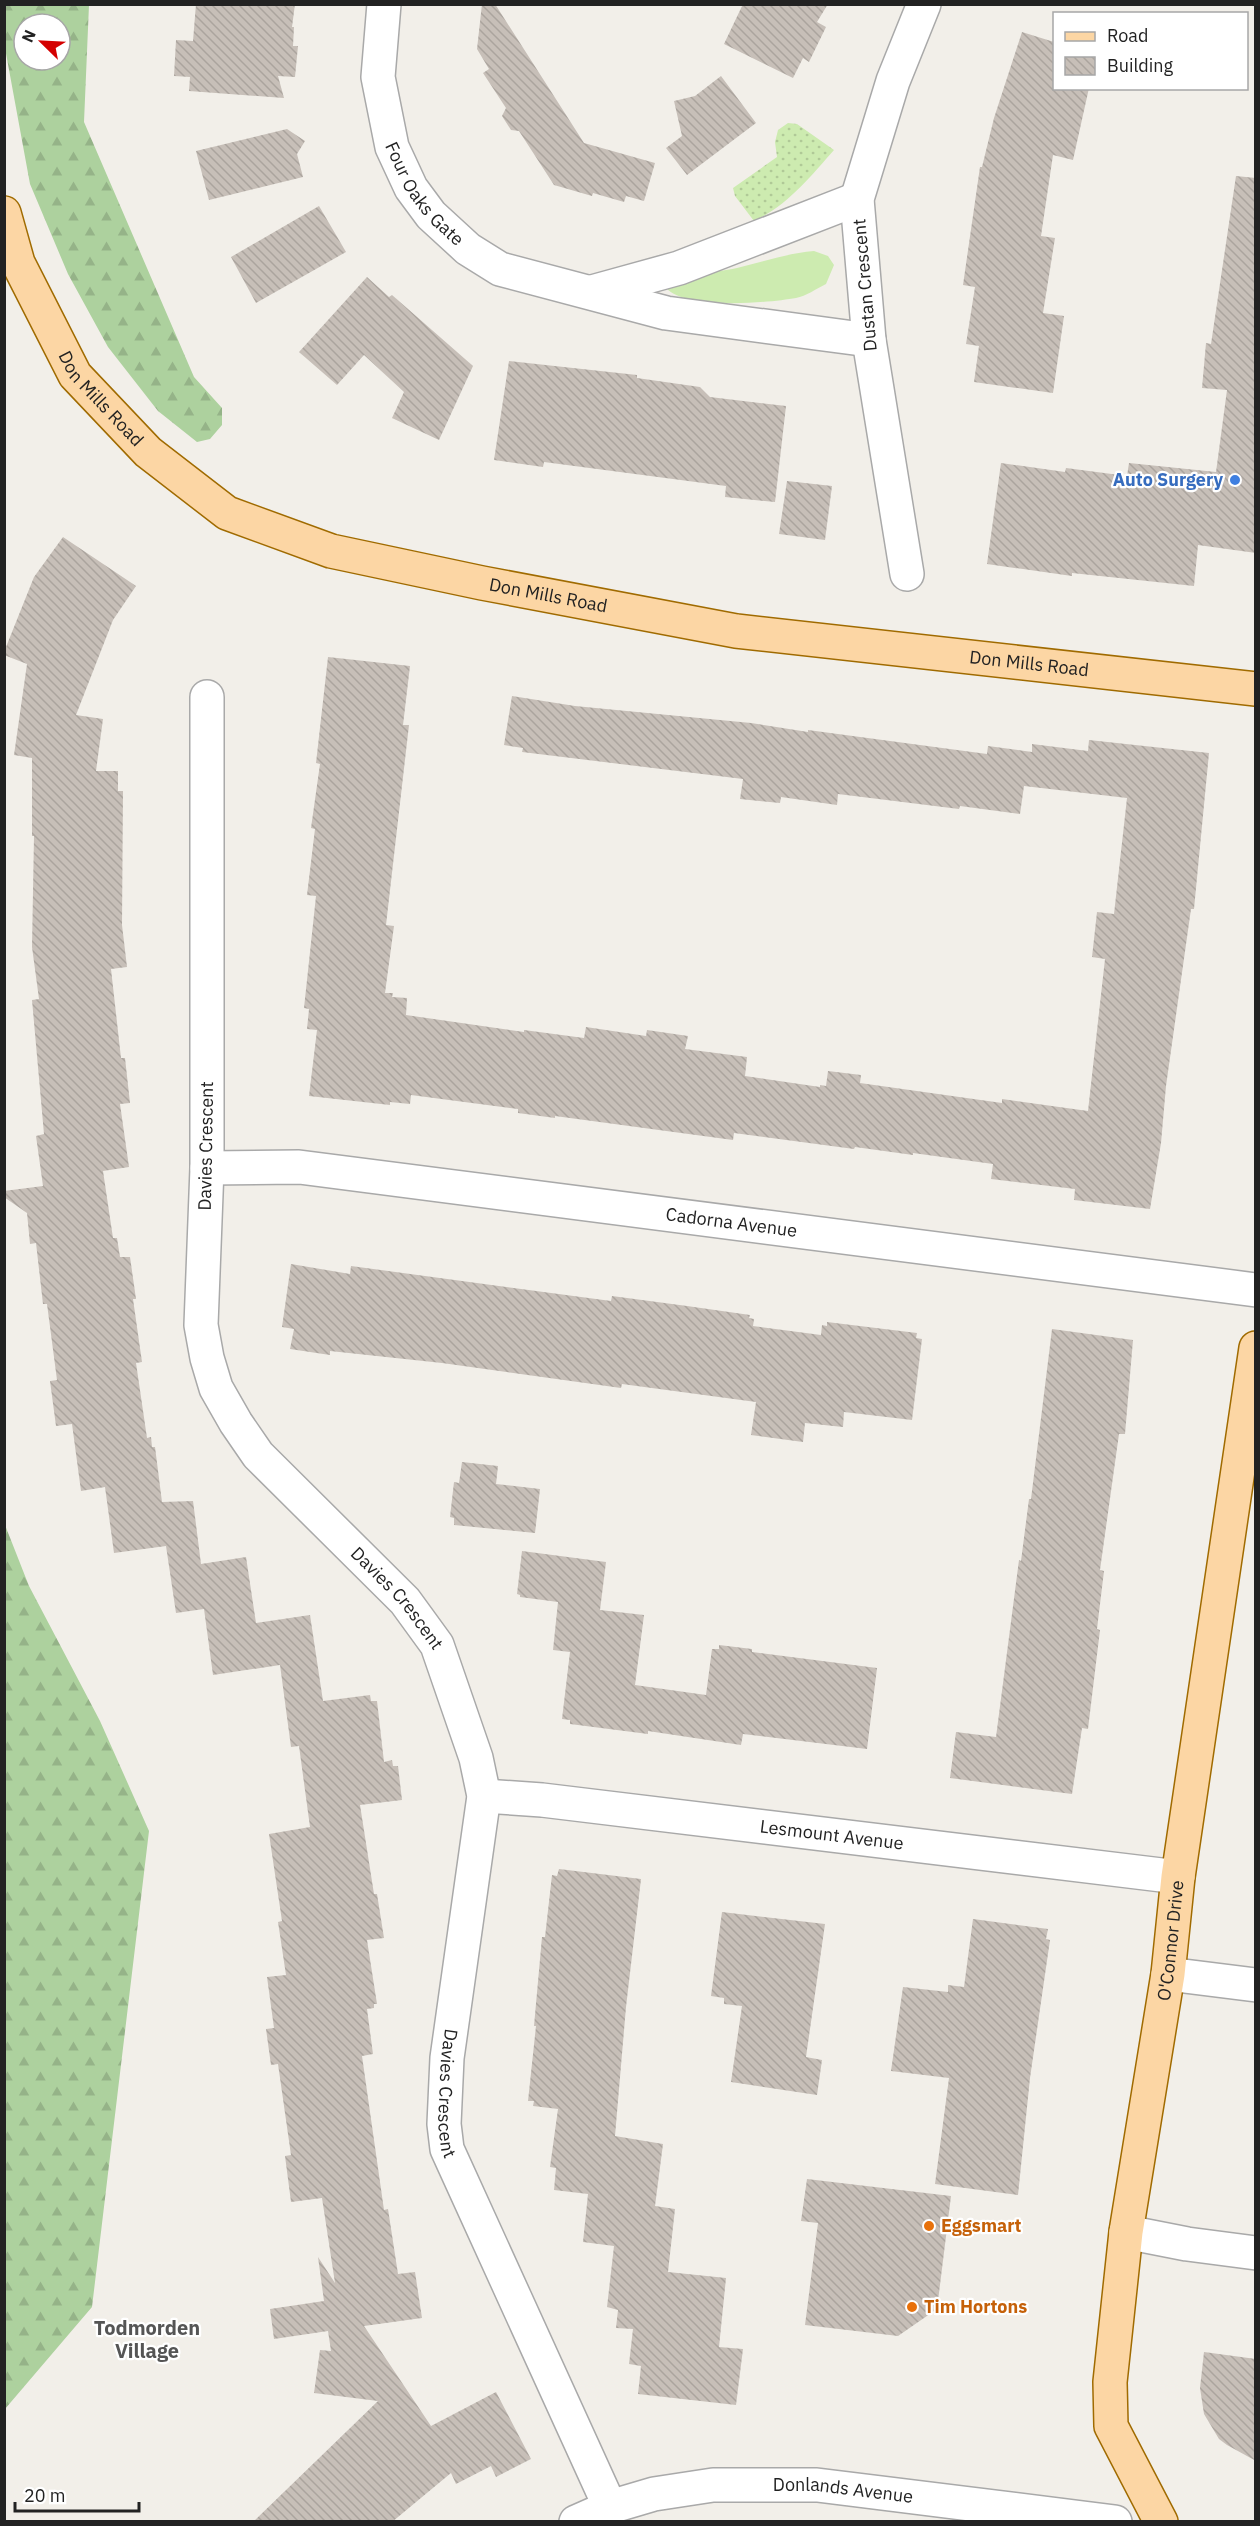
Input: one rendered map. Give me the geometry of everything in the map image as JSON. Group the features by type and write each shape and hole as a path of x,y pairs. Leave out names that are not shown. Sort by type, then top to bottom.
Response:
{"main road":[{"name":"Don Mills Road","path":"4,213 18,263 75,375 148,452 227,513 331,551 482,583 736,631 1256,689"},
{"name":"O'Connor Drive","path":"1161,2522 1111,2426 1110,2382 1126,2232 1168,1974 1178,1877 1247,1465 1256,1348"}],"street":[{"name":"Four Oaks Gate","path":"384,4 378,77 392,147 411,188 431,215 468,249 500,269 666,313 869,340"},
{"name":"Dustan Crescent","path":"907,574 869,340 857,199 893,81 924,4"},
{"name":"Four Oaks Gate","path":"590,292 679,268 857,199"},
{"name":"Davies Crescent","path":"207,697 207,1167 201,1326 207,1358 216,1388 258,1455 405,1601 437,1645 476,1758 484,1796 447,2058 444,2124 447,2149 610,2508"},
{"name":"Cadorna Avenue","path":"207,1167 299,1167 1256,1290"},
{"name":"Lesmount Avenue","path":"484,1796 554,1801 1178,1877"},
{"path":"1168,1974 1256,1985"},
{"path":"1126,2232 1187,2244 1256,2253"},
{"name":"Donlands Avenue","path":"576,2522 654,2494 713,2485 817,2484 935,2510 1115,2522"}],"green space":[{"path":"4,5 89,5 84,122 194,377 222,408 222,425 210,439 197,442 158,411 108,347 68,274 30,184 5,48"},
{"path":"788,123 797,124 834,150 788,199 754,221 735,196 733,188 777,157 775,142 778,130"},
{"path":"814,251 828,256 834,265 826,284 796,298 748,303 709,302 691,300 676,295 666,288 691,277"},
{"path":"5,1525 29,1586 100,1721 149,1831 92,2307 5,2409"}],"building":[{"path":"196,4 295,4 292,27 294,27 293,46 298,46 295,77 278,76 284,98 189,91 190,77 174,76 176,40 193,41"},
{"path":"482,4 495,4 584,143 655,163 644,201 626,196 624,202 554,185 519,131 511,130 502,116 506,108 483,73 489,69 477,49"},
{"path":"743,4 828,4 817,22 826,27 809,62 803,58 793,78 724,44"},
{"path":"1022,32 1053,42 1053,90 1089,90 1073,160 1053,155 1041,236 1055,238 1043,313 1064,316 1053,393 974,382 979,346 966,344 975,287 963,285 980,167 982,167 994,118"},
{"path":"721,76 756,123 687,175 666,148 682,136 674,101 695,96"},
{"path":"287,129 305,141 297,154 303,177 209,200 196,151"},
{"path":"1236,176 1256,178 1256,553 1198,545 1194,586 1072,573 1072,576 987,564 1001,463 1065,472 1066,468 1127,476 1129,463 1216,472 1227,390 1202,388 1206,343 1211,344"},
{"path":"319,206 346,252 256,303 231,257"},
{"path":"367,277 389,297 392,295 473,366 439,440 392,418 404,392 364,355 337,385 299,352"},
{"path":"509,361 637,375 637,378 700,387 710,397 786,406 775,502 725,497 726,486 544,462 543,467 494,460"},
{"path":"787,481 832,486 825,540 779,534"},
{"path":"63,537 136,586 113,620 76,715 103,719 96,771 118,771 118,791 123,791 122,925 127,967 111,969 121,1058 125,1058 130,1103 120,1104 129,1167 103,1171 113,1238 117,1238 120,1257 130,1257 142,1362 136,1363 147,1438 151,1437 152,1447 155,1447 162,1502 193,1501 201,1564 246,1557 256,1623 310,1615 323,1701 370,1695 371,1701 377,1701 384,1762 392,1760 393,1766 398,1766 402,1800 360,1805 374,1894 377,1894 384,1938 367,1940 377,2004 374,2004 374,2008 367,2009 373,2054 362,2056 384,2210 388,2209 398,2274 415,2272 422,2318 364,2326 431,2426 496,2392 531,2459 496,2477 491,2466 456,2484 451,2473 392,2522 253,2522 378,2401 314,2393 320,2350 331,2351 328,2331 274,2339 270,2309 324,2301 318,2257 335,2283 322,2198 291,2202 285,2156 291,2155 278,2064 271,2065 266,2029 274,2028 267,1977 286,1975 278,1922 282,1921 269,1834 310,1827 299,1746 291,1747 280,1665 213,1675 204,1609 176,1613 166,1546 114,1553 105,1487 81,1491 72,1424 56,1426 50,1381 57,1380 47,1304 43,1304 36,1243 30,1244 27,1213 4,1197 4,1191 43,1186 36,1136 44,1134 32,1000 39,999 32,947 34,836 32,836 32,758 14,755 27,664 4,655 4,652 34,577"},
{"path":"328,657 410,666 403,725 409,725 386,925 394,926 385,993 393,993 392,997 407,998 406,1015 584,1038 586,1027 646,1036 647,1030 688,1036 685,1049 747,1057 745,1076 820,1087 820,1085 826,1086 828,1071 861,1075 860,1083 1002,1103 1002,1099 1088,1111 1105,959 1092,957 1097,912 1114,914 1127,798 1024,786 1020,814 838,794 837,805 781,797 780,803 740,799 743,779 522,752 523,748 504,745 512,696 575,706 751,723 987,754 988,746 1032,752 1032,744 1088,751 1089,740 1209,753 1194,909 1191,909 1166,1086 1161,1143 1150,1209 1074,1200 1075,1189 991,1179 993,1164 913,1153 913,1155 855,1147 854,1149 734,1133 733,1140 518,1113 518,1109 411,1095 410,1104 390,1102 390,1105 309,1096 317,1030 307,1029 309,1009 304,1008 316,896 307,895 315,829 311,828 320,764 316,763"},
{"path":"291,1264 350,1274 351,1266 611,1301 612,1296 687,1306 750,1315 749,1318 754,1319 753,1326 821,1335 822,1325 827,1326 827,1322 917,1333 916,1338 922,1339 912,1420 844,1412 843,1427 805,1423 803,1442 751,1435 756,1402 622,1384 621,1388 442,1363 330,1351 330,1355 290,1349 294,1329 282,1327"},
{"path":"1052,1329 1133,1340 1125,1434 1119,1434 1100,1570 1104,1571 1097,1629 1100,1630 1088,1729 1082,1728 1072,1794 950,1778 956,1732 996,1737 1019,1560 1021,1561 1029,1499 1031,1499"},
{"path":"462,1462 498,1466 496,1484 540,1489 535,1533 454,1525 454,1518 450,1517 454,1482 459,1483"},
{"path":"522,1551 606,1562 600,1610 644,1615 635,1685 706,1695 712,1649 719,1649 719,1645 752,1649 752,1652 877,1668 867,1749 743,1734 741,1745 648,1731 648,1734 570,1724 570,1720 562,1719 570,1652 553,1650 558,1602 520,1597 517,1594"},
{"path":"559,1869 641,1879 626,2007 615,2136 663,2144 655,2206 675,2209 668,2272 726,2278 719,2347 743,2349 736,2405 638,2394 641,2366 629,2364 633,2329 616,2328 618,2310 607,2307 614,2246 583,2242 588,2194 554,2190 556,2168 550,2167 558,2109 533,2106 534,2101 528,2101 542,1937 545,1937 552,1875 557,1876"},
{"path":"722,1912 825,1924 806,2057 822,2060 817,2095 731,2082 742,2006 724,2004 724,1998 711,1996"},
{"path":"973,1919 1048,1929 1046,1939 1050,1940 1030,2078 1018,2195 935,2184 949,2078 891,2071 903,1987 948,1992 948,1985 964,1987"},
{"path":"807,2179 951,2196 937,2309 898,2336 805,2325 818,2223 801,2221"},
{"path":"1204,2352 1256,2359 1256,2461 1219,2439 1204,2414 1200,2388"}],"place":[{"name":"Auto Surgery","path":"1235,480"},
{"name":"Eggsmart","path":"929,2226"},
{"name":"Tim Hortons","path":"912,2307"}],"district":[{"name":"Todmorden Village","path":"147,2340"}]}
